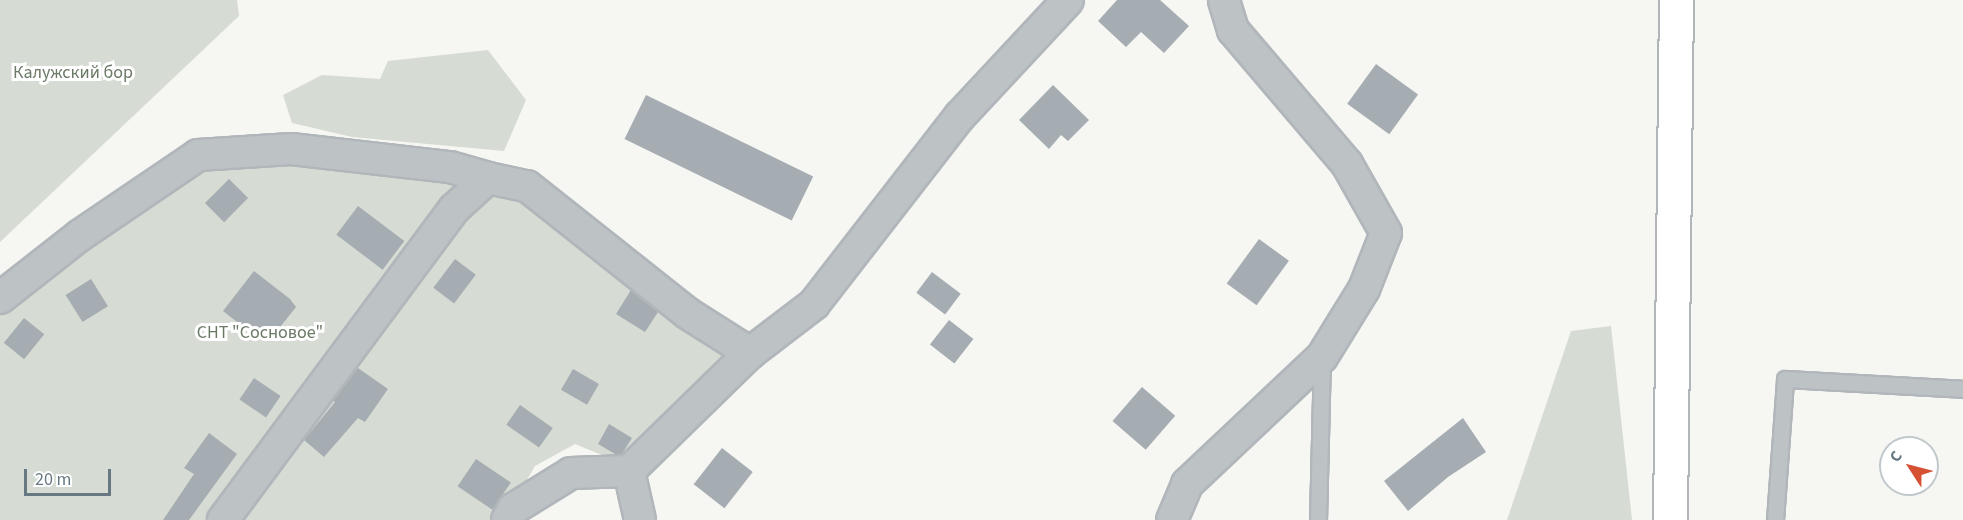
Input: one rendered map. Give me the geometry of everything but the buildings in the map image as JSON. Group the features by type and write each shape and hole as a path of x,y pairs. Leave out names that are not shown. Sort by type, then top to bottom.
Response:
{"main road":[{"path":"1670,520 1676,0"}],"street":[{"path":"507,520 513,508 571,473 629,471 750,353 814,304 960,116 1068,0"},
{"path":"1172,520 1187,484 1322,357 1364,289 1386,233 1347,164 1233,30 1224,0"},
{"path":"0,298 79,236 198,155 291,149 450,166 488,178 527,186 687,313 750,353"},
{"path":"224,520 454,209 488,178"},
{"path":"629,471 640,520"}],"lane":[{"path":"1318,520 1322,357"},
{"path":"1775,520 1785,379 1963,389"}],"green space":[{"name":"Калужский бор","path":"0,0 237,0 239,16 0,242"},
{"path":"488,50 526,100 504,151 352,137 292,123 283,95 322,75 380,79 388,61"},
{"name":"СНТ \"Сосновое\"","path":"224,141 486,163 730,353 619,462 575,444 535,466 503,520 0,520 0,289"},
{"path":"1611,326 1632,520 1507,520 1571,331"}]}
